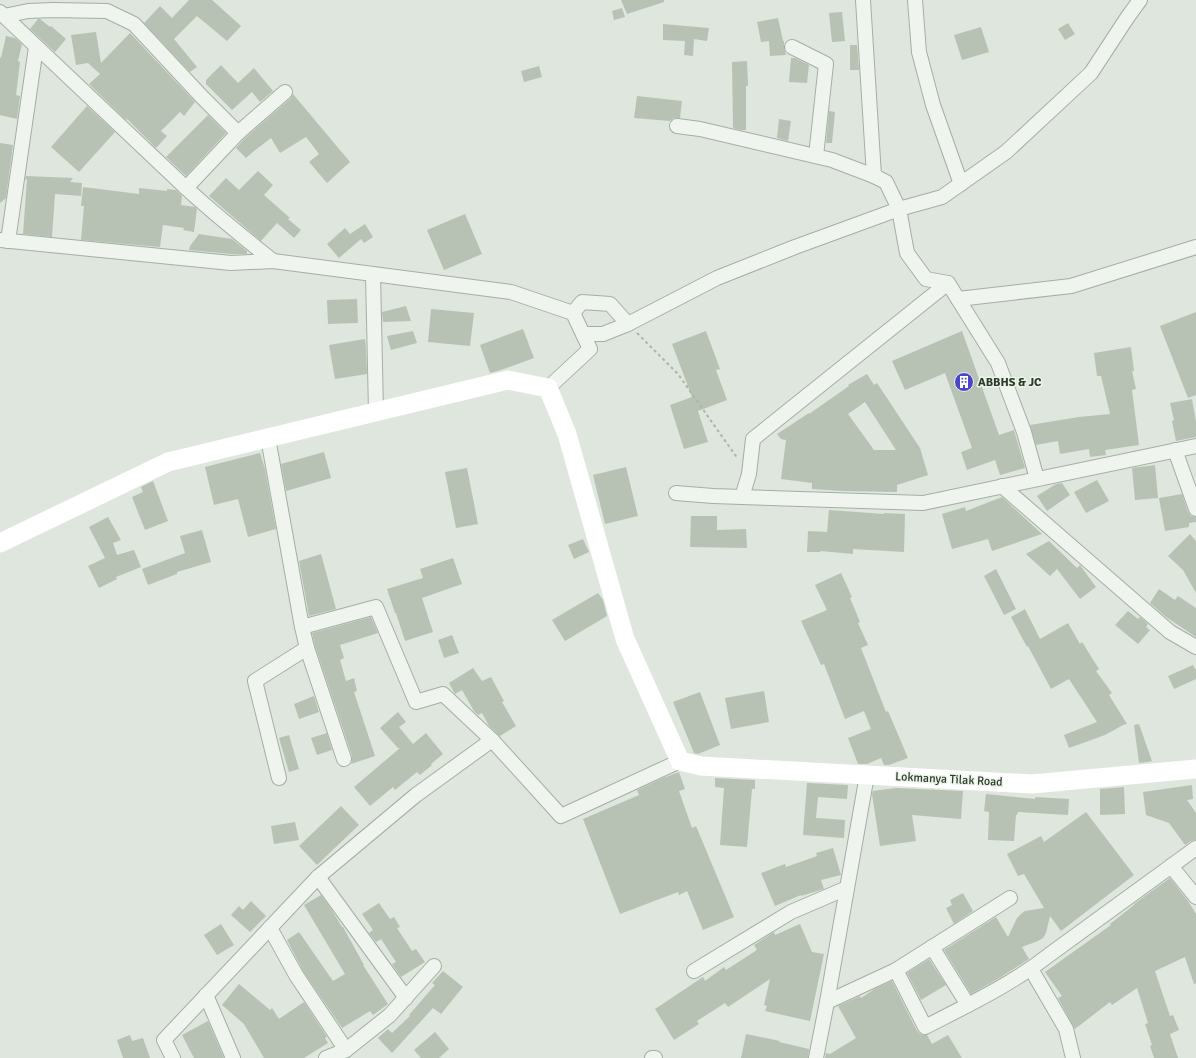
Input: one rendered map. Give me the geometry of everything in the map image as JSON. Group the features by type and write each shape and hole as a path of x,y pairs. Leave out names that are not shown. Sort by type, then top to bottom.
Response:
{"main road":[{"path":"0,543 168,462 508,380 548,388 567,434 625,639 680,761"},
{"name":"Lokmanya Tilak Road","path":"680,761 701,766 1032,784 1196,769"}],"street":[{"path":"863,0 874,176"},
{"path":"915,0 920,52 932,105 961,184"},
{"path":"583,334 603,334 628,324 717,278 795,247 899,209 942,197 1006,152 1090,73 1140,0"},
{"path":"2,14 28,11 61,10 107,11 123,18 134,24 238,133"},
{"path":"2,14 36,48 96,102 186,188 273,261"},
{"path":"792,47 826,64 816,156"},
{"path":"36,48 4,240 231,262 273,261 510,292 573,312 590,349 548,388"},
{"path":"186,188 238,133 285,92"},
{"path":"677,126 700,129 832,160 886,182 899,209 907,253 926,279 948,283 998,363 1024,432 1037,479"},
{"path":"958,298 1071,286 1196,247"},
{"path":"373,274 376,412"},
{"path":"742,497 749,474 753,439 948,283"},
{"path":"573,312 582,302 610,304 628,324"},
{"path":"268,438 302,627 307,648 344,760"},
{"path":"676,493 742,497 923,503 1196,446"},
{"path":"1175,450 1196,509"},
{"path":"1002,486 1170,632 1196,647"},
{"path":"302,627 376,606 416,702 443,694 492,740 561,816 680,761"},
{"path":"278,778 255,681 307,648"},
{"path":"173,1058 164,1040 318,877 416,794 492,740"},
{"path":"816,1058 867,775"},
{"path":"896,970 925,1027 968,1005 1031,969 1196,848"},
{"path":"1171,866 1196,897"},
{"path":"318,877 406,998"},
{"path":"694,971 791,912 847,888"},
{"path":"827,1002 896,970 1010,898"},
{"path":"270,928 296,975 346,1050"},
{"path":"932,947 968,1005"},
{"path":"326,1058 346,1050 390,1015 434,966"},
{"path":"1031,969 1066,1029 1073,1058"},
{"path":"206,995 233,1058"}],"path":[{"path":"628,324 678,374 749,474"}],"building":[{"path":"189,0 212,0 241,26 227,41 197,16 174,39 197,67 190,72 144,23 160,6 172,18"},
{"path":"621,0 664,0 664,2 627,14"},
{"path":"622,8 625,17 614,20 612,11"},
{"path":"842,12 845,41 832,42 829,13"},
{"path":"778,18 786,55 770,56 769,41 761,42 757,22"},
{"path":"38,19 50,27 51,26 66,39 55,52 30,29"},
{"path":"1068,23 1075,34 1065,40 1058,29"},
{"path":"663,24 709,28 707,41 694,39 693,56 684,55 685,41 663,40"},
{"path":"981,27 989,52 962,60 954,35"},
{"path":"96,32 101,63 130,33 195,102 184,116 180,112 161,131 167,136 156,148 89,84 100,74 88,63 76,65 71,35"},
{"path":"6,36 15,38 22,44 18,61 20,62 16,95 20,96 17,119 0,115 0,57 1,58"},
{"path":"850,45 857,45 859,70 850,70"},
{"path":"791,58 795,58 809,65 807,83 789,82"},
{"path":"747,61 748,86 746,86 746,130 740,130 733,128 732,62"},
{"path":"221,65 238,83 254,68 273,91 260,102 252,92 232,110 206,84 206,80"},
{"path":"539,66 542,77 524,82 521,71"},
{"path":"293,94 350,162 327,183 309,162 319,154 306,137 280,153 271,138 246,158 236,148 244,139 291,98"},
{"path":"637,96 682,101 680,118 674,118 670,121 634,118"},
{"path":"87,106 115,132 79,172 51,147"},
{"path":"829,111 835,112 832,143 826,143"},
{"path":"208,115 226,133 186,176 166,157"},
{"path":"779,119 791,121 788,141 777,138"},
{"path":"0,143 13,145 6,198 0,203"},
{"path":"258,171 273,185 264,195 301,230 294,238 277,223 261,241 209,196 226,178 239,190"},
{"path":"26,176 73,178 70,182 82,183 81,196 55,194 52,237 23,234"},
{"path":"83,187 139,194 139,188 167,191 167,189 176,190 182,196 181,205 195,207 197,209 194,232 183,230 184,228 163,225 160,247 81,240 84,206 81,206"},
{"path":"465,214 482,254 444,270 427,230"},
{"path":"365,224 373,237 364,243 361,239 339,258 327,244 345,228 350,234"},
{"path":"199,234 232,239 247,251 247,254 189,250 190,246"},
{"path":"357,299 358,323 328,324 327,300"},
{"path":"406,306 411,321 383,322 382,312"},
{"path":"431,309 474,313 470,346 428,342"},
{"path":"1196,312 1196,395 1188,398 1160,326"},
{"path":"523,329 534,358 490,373 480,345"},
{"path":"413,331 417,343 391,350 387,336"},
{"path":"706,331 720,369 716,370 727,400 698,411 708,442 684,449 670,405 692,397 672,344"},
{"name":"ABBHS & JC","path":"962,331 999,435 1014,430 1025,468 1000,475 995,460 967,470 961,452 972,448 945,373 905,390 892,361"},
{"path":"365,339 367,374 335,379 329,345"},
{"path":"1131,347 1134,371 1132,371 1136,389 1132,390 1139,445 1105,450 1106,455 1090,457 1089,449 1060,454 1058,441 1036,445 1030,425 1079,417 1110,414 1101,376 1097,376 1094,353"},
{"path":"867,374 874,385 877,383 920,448 928,475 897,485 897,492 812,489 812,483 781,479 786,440 781,439 777,434 809,414 849,386 848,385","holes":["865,402 896,450 874,450 848,414"]},
{"path":"1192,399 1196,422 1196,437 1176,441 1172,421 1174,420 1170,403"},
{"path":"324,452 331,478 286,491 281,464"},
{"path":"260,453 265,469 276,529 248,537 238,499 214,505 205,467"},
{"path":"1155,465 1158,498 1135,500 1132,468"},
{"path":"626,467 638,516 605,524 593,475"},
{"path":"467,468 478,524 456,528 445,472"},
{"path":"1097,480 1109,501 1086,513 1074,492"},
{"path":"153,481 168,521 145,530 132,497 143,492 141,487"},
{"path":"1062,483 1070,495 1047,511 1037,496 1056,484"},
{"path":"1182,494 1188,512 1191,516 1196,517 1196,522 1189,523 1189,527 1165,531 1159,498"},
{"path":"1002,497 1042,534 992,551 988,539 952,549 942,514 965,507 966,511"},
{"path":"829,510 905,514 904,552 853,549 853,554 821,551 807,552 808,531 827,532"},
{"path":"691,516 717,516 717,530 746,529 747,548 690,547"},
{"path":"108,517 121,540 113,543 117,555 134,550 141,567 116,577 117,579 99,588 88,566 105,558 89,527"},
{"path":"202,530 211,562 177,572 177,574 148,585 142,569 185,553 180,536"},
{"path":"1190,534 1196,541 1196,593 1183,570 1168,556"},
{"path":"583,539 589,552 574,559 568,545"},
{"path":"1049,541 1077,568 1080,565 1096,587 1080,599 1057,569 1050,576 1026,554"},
{"path":"321,554 336,609 309,616 299,561"},
{"path":"453,558 462,584 422,598 433,632 405,641 387,589 423,578 420,569"},
{"path":"996,569 1016,609 1004,615 984,576"},
{"path":"841,573 852,597 850,598 860,622 858,623 868,645 861,648 886,712 888,711 908,758 889,765 884,765 881,758 867,764 858,764 848,738 871,729 864,711 845,719 824,664 821,665 801,621 827,610 815,585"},
{"path":"1159,589 1175,600 1178,596 1196,608 1196,637 1166,617 1150,603"},
{"path":"598,593 603,600 607,616 565,641 552,620"},
{"path":"1025,609 1040,639 1068,623 1080,644 1082,642 1099,669 1096,671 1112,693 1109,695 1127,724 1105,735 1069,748 1064,735 1097,722 1069,679 1051,689 1011,617"},
{"path":"1128,611 1138,619 1140,617 1148,624 1146,627 1150,630 1138,644 1115,625"},
{"path":"371,617 378,633 340,645 344,658 340,660 346,681 354,678 357,691 354,692 375,756 351,764 352,756 312,633"},
{"path":"452,635 459,653 444,658 438,640"},
{"path":"1193,665 1196,670 1196,679 1174,689 1168,676"},
{"path":"473,668 482,681 491,677 504,701 502,702 516,726 500,736 489,726 482,713 478,715 474,711 462,690 455,694 449,683"},
{"path":"764,691 769,722 731,729 725,698"},
{"path":"700,692 720,745 698,754 694,753 673,702"},
{"path":"314,696 319,712 299,719 294,704"},
{"path":"398,712 406,722 399,727 413,744 426,733 443,754 420,775 417,772 395,790 393,787 370,806 354,787 400,748 398,748 380,728"},
{"path":"1139,724 1152,761 1139,763 1134,725"},
{"path":"327,733 332,750 317,755 311,738"},
{"path":"289,735 299,769 289,772 279,738"},
{"path":"679,772 685,789 679,791 692,828 696,826 734,917 703,930 687,891 679,895 678,892 620,914 583,819 639,795 637,790"},
{"path":"715,778 755,780 755,789 752,789 747,847 720,845 724,788 715,787"},
{"path":"807,783 848,785 847,799 818,797 816,818 845,820 844,838 803,835"},
{"path":"1192,785 1193,799 1187,800 1196,813 1196,840 1185,845 1169,823 1146,815 1143,792"},
{"path":"1124,787 1125,814 1100,815 1100,789"},
{"path":"895,788 963,791 961,819 912,815 916,841 880,846 872,794 873,791"},
{"path":"986,794 1035,799 1035,797 1069,799 1068,815 1018,812 1016,815 1014,841 988,840 989,812 984,811"},
{"path":"341,806 359,825 317,865 299,846"},
{"path":"1086,812 1134,875 1061,931 1050,916 1046,933 1043,938 1022,947 1029,959 971,994 944,950 996,917 1008,937 1017,918 1021,914 1025,911 1044,908 1024,874 1018,876 1007,854 1041,836 1044,842"},
{"path":"295,822 299,840 274,844 271,826"},
{"path":"833,848 841,875 821,880 824,889 801,895 775,906 761,873 785,864 786,867 817,856 816,853"},
{"path":"1170,878 1196,914 1196,983 1194,984 1185,957 1155,971 1170,1016 1173,1015 1179,1030 1170,1034 1178,1058 1154,1058 1150,1046 1152,1045 1145,1024 1148,1023 1137,988 1112,1005 1110,1002 1075,1029 1058,998 1062,996 1045,972 1111,925 1110,924 1134,904"},
{"path":"963,893 973,911 954,924 946,908 952,905 950,900"},
{"path":"321,895 343,927 363,965 388,1004 373,1015 370,1011 342,1028 303,971 287,940 299,932 333,981 345,974 304,905"},
{"path":"251,901 266,916 250,932 231,915 239,906 243,910"},
{"path":"379,903 390,919 394,917 400,927 397,928 412,951 416,949 425,962 401,977 392,964 396,962 381,939 376,942 369,933 373,930 362,914"},
{"path":"221,924 234,945 217,955 204,935"},
{"path":"800,924 812,952 824,954 810,1021 765,1011 767,1006 764,1005 770,979 728,1007 725,1003 697,1021 699,1024 674,1040 655,1009 703,977 705,981 724,967 726,970 757,950 754,945 774,932 775,935"},
{"path":"929,959 946,985 921,1000 907,973"},
{"path":"443,971 463,987 441,1014 433,1008 392,1053 378,1038 388,1029 392,1033 410,1016 409,1015 435,985 432,983"},
{"path":"892,981 917,1031 920,1034 927,1035 932,1044 948,1035 962,1058 825,1058 826,1053 830,1054 856,1038 838,1006 860,996 861,998 876,988"},
{"path":"239,984 270,1010 272,1008 279,1019 304,1002 327,1037 325,1038 328,1043 304,1058 264,1058 244,1024 222,1005"},
{"path":"208,1021 224,1058 194,1058 182,1035"},
{"path":"435,1032 449,1049 439,1058 421,1058 414,1050"},
{"path":"746,1034 809,1049 808,1058 741,1058"},
{"path":"130,1035 132,1041 143,1038 150,1058 123,1058 117,1040"}],"place":[{"name":"ABBHS & JC","path":"964,382"}]}
